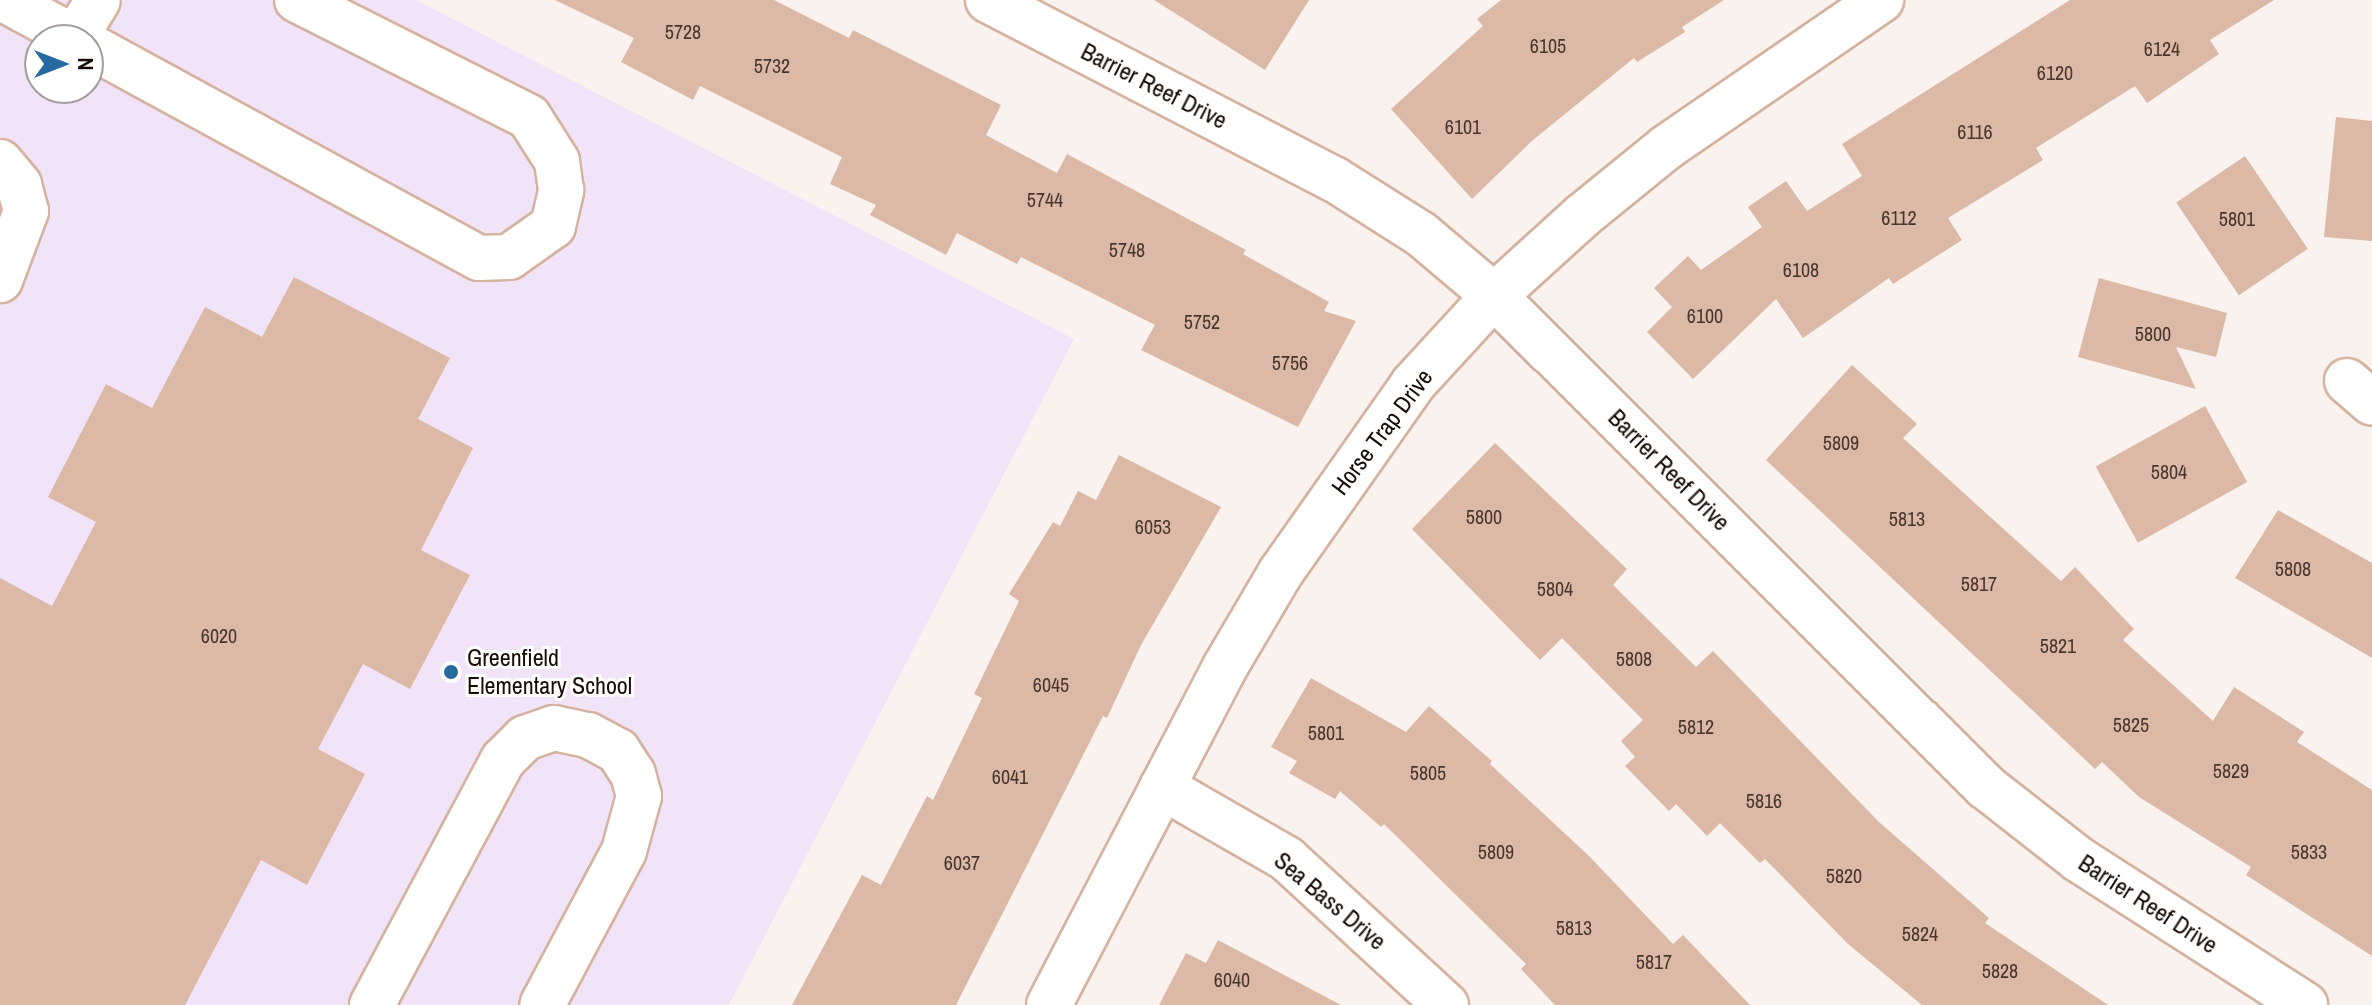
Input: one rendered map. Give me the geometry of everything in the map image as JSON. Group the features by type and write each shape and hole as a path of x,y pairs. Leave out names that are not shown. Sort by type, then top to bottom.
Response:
{"street":[{"path":"5,0 49,24"},
{"path":"88,24 98,0"},
{"path":"104,54 479,258 509,257 553,226 561,190 557,161 529,117 297,0"},
{"name":"Barrier Reef Drive","path":"988,0 1048,14 1334,179 1421,234 1494,296 1986,787 2078,859 2305,1005"},
{"name":"Horse Trap Drive","path":"1049,1005 1162,787 1281,572 1413,384 1494,296 1667,147 1881,0"},
{"path":"0,162 19,185 26,211 0,280"},
{"path":"372,1005 503,760 525,738 554,728 588,735 618,751 633,774 639,796 624,851 542,1005"},
{"name":"Sea Bass Drive","path":"1162,787 1287,859 1446,1005"}],"shaded area":[{"name":"Greenfield Elementary School","path":"0,0 416,0 1074,339 729,1005 0,1005"}],"building":[{"path":"555,0 774,0 849,38 853,30 1001,105 986,135 1057,173 1067,154 1246,250 1243,254 1329,302 1324,311 1356,321 1298,427 1141,350 1155,325 1021,257 1017,264 957,233 946,255 870,215 876,205 830,184 842,157 700,86 693,100 621,62 634,38"},
{"path":"1154,0 1309,0 1265,70"},
{"path":"1501,0 1724,0 1682,27 1685,32 1637,62 1634,58 1533,140 1472,199 1391,109 1483,26 1477,19"},
{"path":"2070,0 2274,0 2210,40 2219,54 2147,103 2135,86 2036,148 2043,160 1948,218 1962,240 1893,284 1889,278 1803,338 1776,299 1693,379 1647,332 1672,307 1654,288 1688,256 1701,270 1762,227 1748,207 1786,181 1807,211 1862,176 1842,144"},
{"path":"2336,117 2372,121 2372,241 2324,237"},
{"path":"2245,156 2308,249 2239,295 2176,202"},
{"path":"294,277 450,358 418,419 473,448 421,550 470,575 410,689 363,664 318,749 365,774 307,885 261,860 185,1005 0,1005 0,578 52,606 96,522 48,497 106,384 152,408 205,307 262,337"},
{"path":"2099,278 2227,313 2216,357 2176,347 2196,389 2078,357"},
{"path":"1852,365 1917,424 1903,438 2061,581 2075,567 2134,629 2123,640 2213,721 2234,687 2304,732 2297,742 2372,790 2372,956 2246,875 2251,867 2139,797 2102,762 2095,769 1766,460"},
{"path":"2205,406 2247,482 2138,543 2096,467"},
{"path":"1495,443 1627,569 1613,585 1696,667 1713,651 1879,822 1989,918 1985,923 2108,1005 1922,1005 1848,944 1765,859 1760,863 1720,823 1707,836 1676,804 1669,811 1625,766 1635,757 1621,741 1643,720 1562,638 1540,660 1412,529"},
{"path":"1119,455 1221,507 1141,645 1107,718 1103,716 956,1005 792,1005 862,875 881,885 927,796 933,800 982,698 974,694 1019,601 1009,594 1053,522 1060,526 1078,491 1096,500"},
{"path":"2278,510 2372,563 2372,658 2235,578"},
{"path":"1311,678 1406,732 1429,706 1492,761 1490,764 1588,855 1673,944 1683,935 1750,1005 1555,1005 1521,969 1526,964 1384,824 1381,827 1340,791 1335,799 1289,773 1297,761 1271,747"},
{"path":"1218,940 1341,1005 1159,1005 1186,953 1206,963"}],"place":[{"name":"Greenfield Elementary School","path":"451,672"}]}
